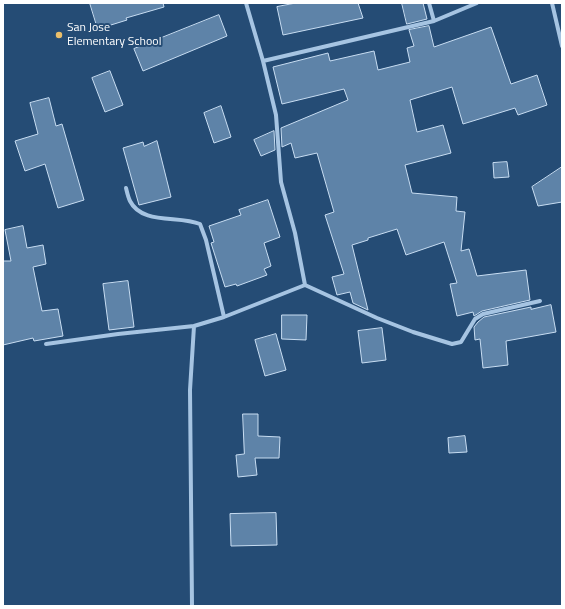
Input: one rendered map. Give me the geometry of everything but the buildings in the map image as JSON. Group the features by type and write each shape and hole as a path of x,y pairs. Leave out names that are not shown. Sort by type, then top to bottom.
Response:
{"street":[{"path":"246,3 263,61 276,115 282,182 295,233 305,285"},
{"path":"429,3 434,21"},
{"path":"263,61 434,21 477,3"},
{"path":"552,3 562,46"},
{"path":"126,188 130,202 140,212 159,218 192,221 200,224 206,240 224,317"},
{"path":"46,344 118,334 194,326 224,317 305,285 377,318 452,344 461,342 475,319 483,314 540,301"},
{"path":"192,606 190,390 194,326"}],"place":[{"name":"San Jose Elementary School","path":"59,35"}]}
